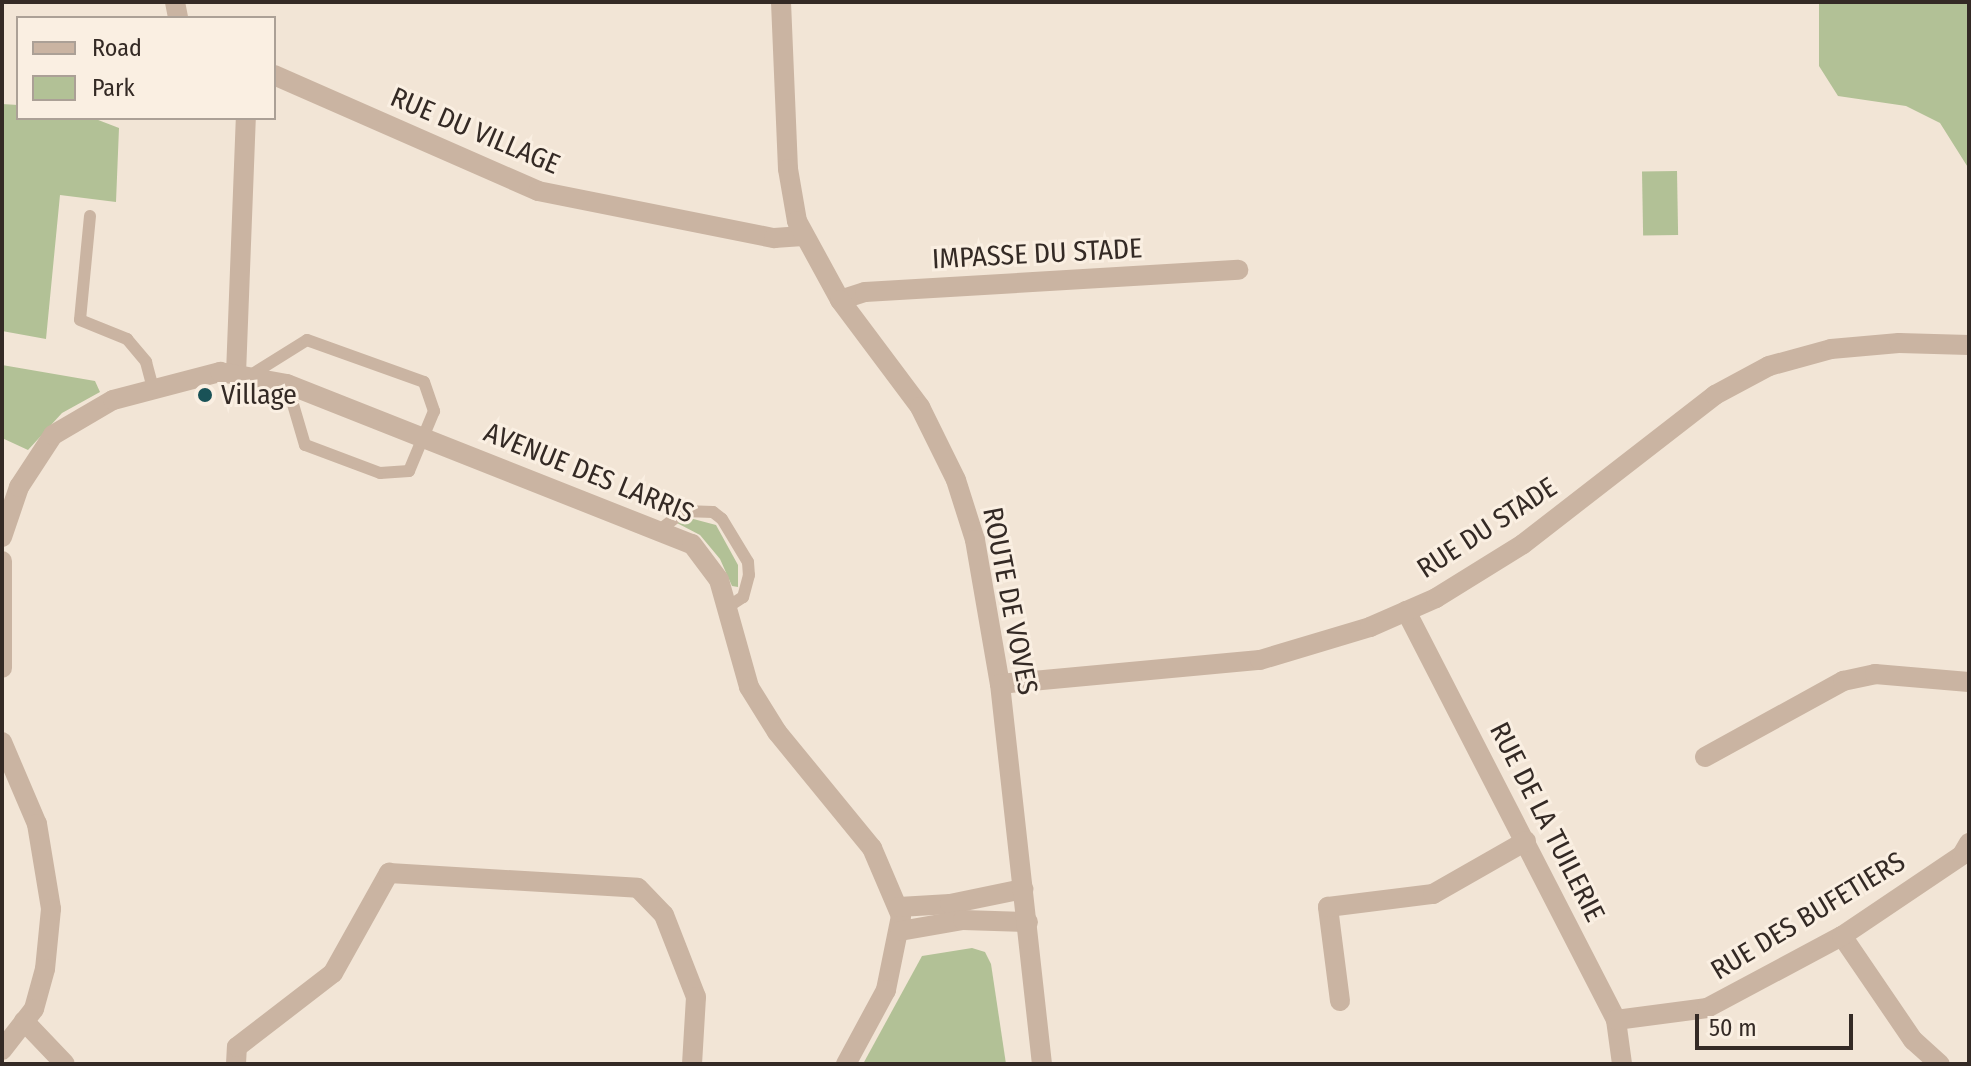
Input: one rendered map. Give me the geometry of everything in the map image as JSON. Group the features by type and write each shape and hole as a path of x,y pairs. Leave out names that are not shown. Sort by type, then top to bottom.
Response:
{"street":[{"name":"ROUTE DE VOVES","path":"781,2 788,169 803,236 840,300 920,407 956,480 975,540 1000,684 1042,1064"},
{"name":"RUE DU VILLAGE","path":"276,76 538,191 774,238 803,236"},
{"path":"244,374 246,120"},
{"name":"IMPASSE DU STADE","path":"840,300 865,292 1238,270"},
{"name":"RUE DU STADE","path":"1000,684 1260,660 1406,611 1523,544 1715,395 1769,366 1831,349 1899,343 1969,345"},
{"name":"AVENUE DES LARRIS","path":"2,535 19,487 53,435 79,415 153,388 220,372 287,384 661,529 692,544 709,563 749,687 777,732 872,848 900,918"},
{"path":"2,561 2,668"},
{"name":"RUE DE LA TUILERIE","path":"1406,611 1616,1020 1622,1064"},
{"path":"1705,757 1843,681 1875,674 1969,682"},
{"path":"2,742 37,824 51,909 45,969 34,1009 2,1050"},
{"path":"1340,1001 1328,907 1433,894 1526,841"},
{"name":"RUE DES BUFETIERS","path":"1616,1020 1707,1008 1842,936 1962,855 1969,843"},
{"path":"236,1064 237,1047 333,973 389,873 638,888 664,915 696,997 692,1064"},
{"path":"900,918 1023,889"},
{"path":"900,918 1028,922"},
{"path":"846,1064 886,990 900,918"},
{"path":"1842,936 1913,1040 1940,1064"},
{"path":"24,1021 65,1064"}],"lane":[{"path":"90,216 80,320 127,339 146,362 153,388"},
{"path":"244,374 307,340 424,382 434,411 409,471 380,473 305,445 287,384"},
{"path":"661,529 684,511 713,512 722,519 748,562 749,575 743,597 726,608"}],"green space":[{"path":"1819,2 1969,2 1969,169 1940,123 1906,106 1838,96 1819,66"},
{"path":"2,104 16,105 16,120 98,120 119,128 116,202 60,195 46,339 2,331"},
{"path":"1677,171 1678,235 1643,236 1642,172"},
{"path":"2,365 95,381 100,392 62,413 28,450 2,438"},
{"path":"682,516 716,525 738,565 738,587 732,586 720,559 700,535 677,523"},
{"path":"972,948 985,952 991,964 1006,1064 863,1064 922,956"}],"place":[{"name":"Village","path":"205,395"}]}
